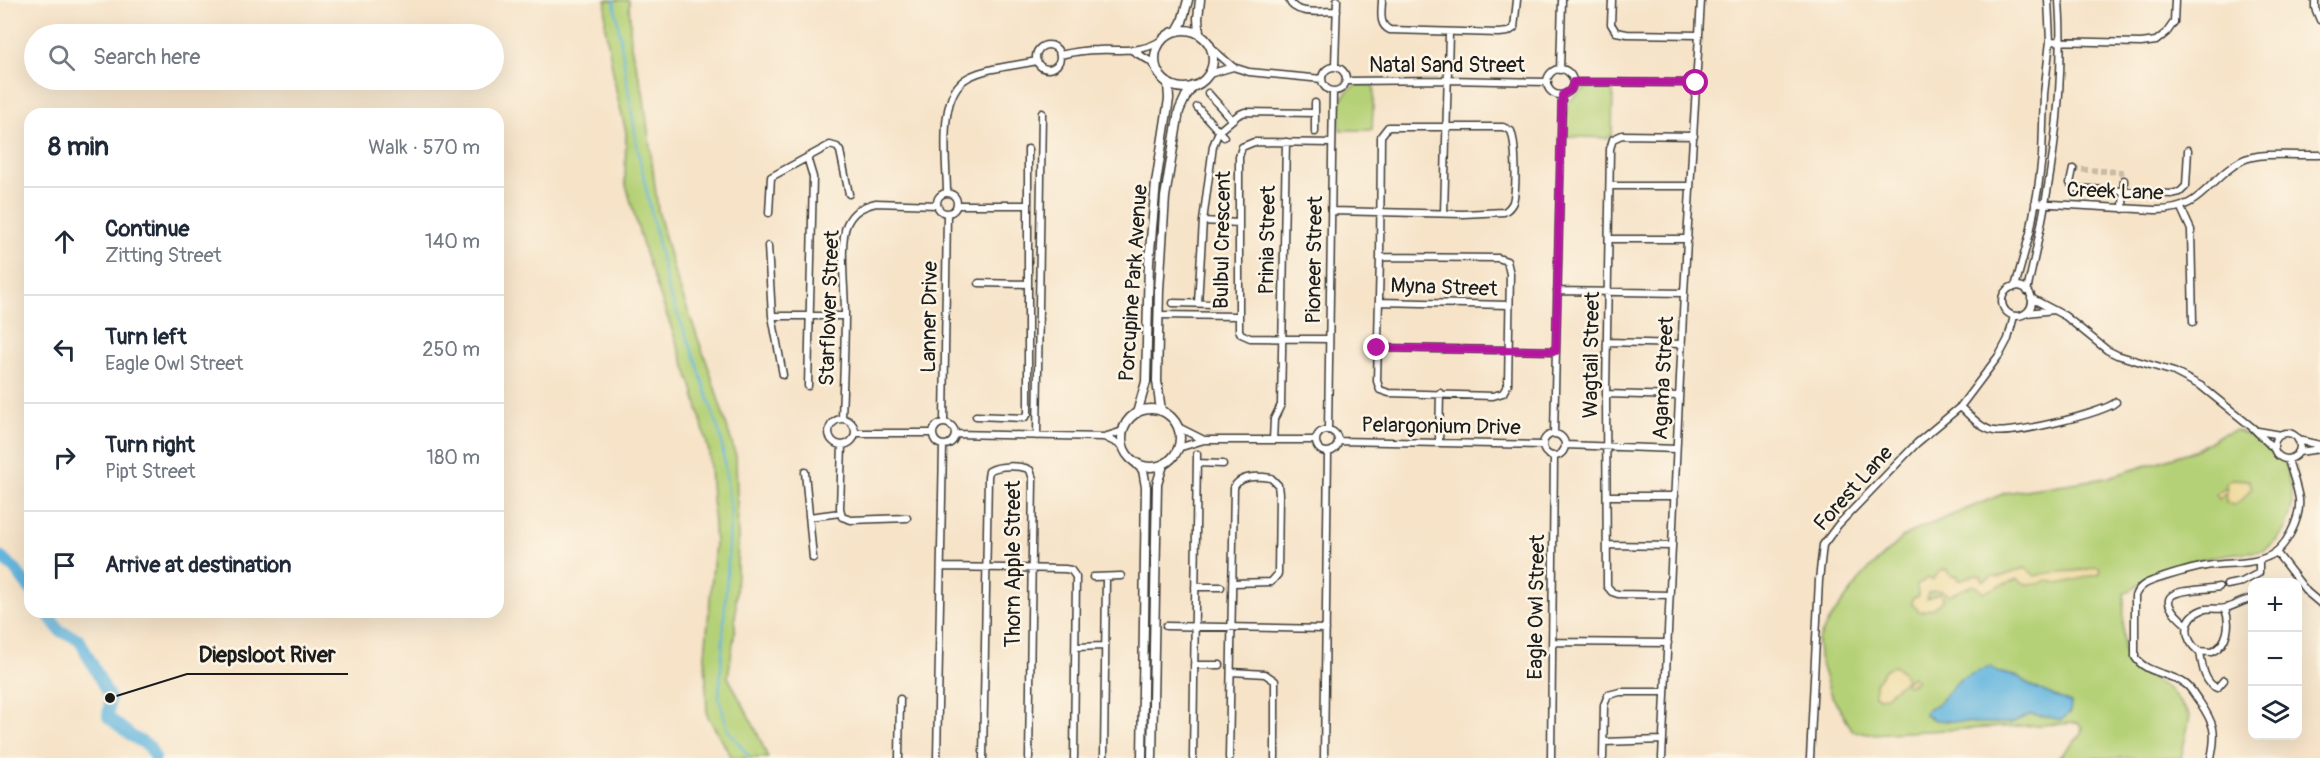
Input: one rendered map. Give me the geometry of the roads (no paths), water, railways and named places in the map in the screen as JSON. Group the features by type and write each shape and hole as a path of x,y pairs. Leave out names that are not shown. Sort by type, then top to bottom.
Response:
{"street":[{"path":"1177,31 1188,0"},
{"path":"1199,34 1200,0"},
{"path":"1290,0 1291,5 1299,10 1337,11"},
{"path":"1335,66 1337,0"},
{"path":"1382,0 1382,21 1386,28 1397,31 1449,33 1511,31 1516,24 1517,0"},
{"path":"1560,70 1562,0"},
{"path":"1612,0 1611,24 1616,32 1699,36"},
{"name":"Agama Street","path":"1662,758 1684,293 1701,0"},
{"path":"2015,287 2027,243 2042,156 2044,94 2050,41 2048,0"},
{"path":"2028,291 2046,204 2057,129 2061,41 2059,0"},
{"path":"2050,41 2141,43 2156,41 2174,22 2175,0"},
{"path":"2315,0 2315,8 2320,20"},
{"path":"1060,55 1098,50 1133,51 1157,44 1177,31 1192,31 1199,34 1233,67 1268,75 1322,79"},
{"path":"1444,213 1449,33"},
{"path":"1158,70 1156,54 1163,39"},
{"path":"1046,46 1053,46 1060,55 1058,66 1052,69 1041,67 1037,61 1037,53 1046,46"},
{"path":"1133,51 1150,62 1168,82 1180,88 1202,82 1209,74 1213,58 1210,47"},
{"path":"947,193 947,114 955,90 964,80 975,75 1037,61"},
{"path":"1335,66 1343,69 1347,81 1340,90 1333,91 1325,87 1322,79 1327,68 1335,66"},
{"path":"1209,74 1233,67"},
{"path":"1560,70 1570,74 1573,82 1571,90 1562,95 1553,93 1548,82 1551,74 1560,70"},
{"name":"Natal Sand Street","path":"1347,81 1548,82"},
{"name":"Porcupine Park Avenue","path":"1137,413 1146,382 1152,217 1169,99 1168,82"},
{"path":"1573,82 1696,83"},
{"name":"Porcupine Park Avenue","path":"1161,411 1157,381 1163,220 1172,150 1182,103 1193,86"},
{"name":"Pioneer Street","path":"1328,430 1333,91"},
{"path":"1208,93 1232,120"},
{"path":"1554,434 1562,95"},
{"path":"1315,103 1315,132"},
{"path":"1197,107 1222,134"},
{"path":"1198,303 1203,221 1213,146 1232,120 1245,112 1315,114"},
{"path":"1037,436 1042,113"},
{"path":"1331,211 1380,211 1444,213 1504,212 1509,209 1514,199 1515,145 1511,131 1503,128 1394,125 1384,130 1382,136 1380,211 1379,302 1377,348 1377,381 1380,390 1389,393 1493,396 1503,393 1508,384 1509,267 1507,261 1503,259 1380,257"},
{"name":"Wagtail Street","path":"1671,595 1618,594 1610,590 1606,581 1610,149 1617,136 1694,136"},
{"name":"Bulbul Crescent","path":"1329,339 1245,337 1239,330 1237,316 1240,152 1247,143 1254,142 1332,143"},
{"name":"Prinia Street","path":"1273,440 1274,419 1281,405 1286,142"},
{"path":"769,213 771,177 830,145 837,147 849,194"},
{"path":"976,416 1024,418 1028,414 1028,149"},
{"path":"2073,169 2071,171 2072,187 2124,193 2171,194 2183,190 2187,182 2188,150"},
{"name":"Creek Lane","path":"2035,203 2166,211 2181,208 2194,201 2231,167 2245,159 2258,156 2320,155"},
{"path":"807,157 813,177 808,386"},
{"path":"2123,209 2124,180"},
{"path":"1610,186 1690,186"},
{"path":"947,193 953,195 957,205 954,211 947,213 941,211 937,205 938,198 947,193"},
{"name":"Starflower Street","path":"842,419 845,230 852,215 867,205 876,203 937,205"},
{"path":"957,205 1028,205"},
{"path":"2181,208 2191,230 2193,322"},
{"name":"Lanner Drive","path":"944,422 947,213"},
{"path":"1203,221 1239,223"},
{"path":"1609,239 1688,239"},
{"path":"768,246 772,316 783,375"},
{"path":"979,283 1028,284"},
{"path":"2027,312 2032,303 2028,291 2022,287 2015,287 2005,292 2002,301 2004,310 2014,316 2027,312 2055,310"},
{"path":"1557,291 1608,290 1684,293"},
{"path":"2031,298 2075,322 2117,356 2189,378 2255,430 2280,458 2288,460 2294,458 2299,452 2320,447"},
{"name":"Myna Street","path":"1379,302 1509,305"},
{"path":"1173,303 1218,304"},
{"path":"1158,315 1237,316"},
{"path":"772,316 845,316"},
{"name":"Forest Lane","path":"1810,758 1819,580 1823,545 1838,525 1917,443 1960,407 2000,354 2008,339 2014,316"},
{"path":"1607,342 1682,344"},
{"path":"1377,348 1556,351"},
{"path":"1439,442 1440,393"},
{"path":"1606,394 1679,396"},
{"path":"1960,407 1985,428 2001,432 2042,425 2106,409 2116,402"},
{"path":"1142,758 1146,487 1143,470 1126,453 1123,446 1123,431 1137,413 1153,410 1161,411 1178,427 1204,440"},
{"path":"842,419 851,423 855,433 852,440 842,445 833,441 830,430 835,421 842,419"},
{"path":"944,422 951,425 955,434 953,441 943,446 934,440 932,434 935,427 944,422"},
{"path":"1137,464 1150,467 1163,465 1174,456 1180,438 1178,427"},
{"path":"1328,430 1334,432 1338,441 1336,447 1328,453 1318,448 1316,441 1318,434 1328,430"},
{"path":"2255,430 2266,434 2291,434 2298,440 2320,447"},
{"path":"955,434 1104,436 1123,431"},
{"path":"855,433 932,434"},
{"path":"1554,434 1562,437 1565,445 1560,455 1554,456 1546,453 1543,445 1545,439 1554,434"},
{"path":"2274,449 2274,444 2281,435"},
{"path":"1104,436 1123,446"},
{"path":"1178,448 1204,440 1316,441"},
{"path":"2298,440 2299,452"},
{"name":"Pelargonium Drive","path":"1338,441 1543,445"},
{"path":"842,445 840,513 842,517 851,519 907,518"},
{"path":"1565,445 1676,449"},
{"path":"937,758 943,446"},
{"path":"1324,758 1328,453"},
{"path":"1193,758 1197,454"},
{"name":"Eagle Owl Street","path":"1551,758 1554,456"},
{"path":"2211,758 2214,726 2192,691 2184,683 2142,665 2135,657 2135,596 2139,588 2145,584 2178,572 2211,565 2259,560 2276,552 2287,537 2298,511 2297,488 2288,460"},
{"path":"1197,463 1223,464"},
{"path":"1152,758 1157,484 1163,465"},
{"name":"Thorn Apple Street","path":"986,567 989,471 997,467 1030,470 1033,479 1029,758"},
{"path":"805,472 813,558"},
{"path":"1229,758 1234,487 1244,478 1271,478 1278,485 1279,494 1278,574 1271,582 1233,583"},
{"path":"1608,495 1675,496"},
{"path":"809,517 840,513"},
{"path":"1607,545 1672,546"},
{"path":"2276,552 2307,592 2320,603"},
{"path":"2224,681 2217,688 2212,686 2205,676 2200,652 2189,642 2187,625 2171,611 2169,603 2175,592 2223,586 2254,577 2259,573 2259,560"},
{"path":"940,567 1065,569 1071,570 1076,577 1074,758"},
{"path":"983,758 986,567"},
{"path":"1094,577 1121,576"},
{"path":"1104,758 1106,577"},
{"path":"1196,587 1221,587"},
{"path":"2187,625 2202,610 2225,609 2248,601"},
{"path":"2200,652 2212,652 2222,644 2228,628 2225,609"},
{"path":"1166,626 1326,629"},
{"path":"1552,642 1668,643"},
{"path":"1076,647 1104,646"},
{"path":"1194,665 1220,665"},
{"path":"1232,672 1265,674 1275,681 1275,758"},
{"path":"1603,758 1604,702 1609,694 1665,692"},
{"path":"899,758 900,699"},
{"path":"1604,742 1663,740"}],"water":[{"path":"1990,666 1997,672 2020,677 2029,685 2071,703 2070,713 2061,720 2031,714 2012,723 1935,720 1925,715 1925,712 1939,702 1960,679"}],"waterway":[{"path":"614,0 638,151 668,290 696,361 721,438 731,513 719,698 728,730 750,758"},
{"path":"0,557 14,568 24,581"},
{"path":"50,618 60,631 79,639 110,698 108,717 133,737 149,746 155,758"}],"tunnel":[{"path":"2073,169 2121,172 2124,180"}],"place":[{"name":"Diepsloot River","path":"110,698"}]}
